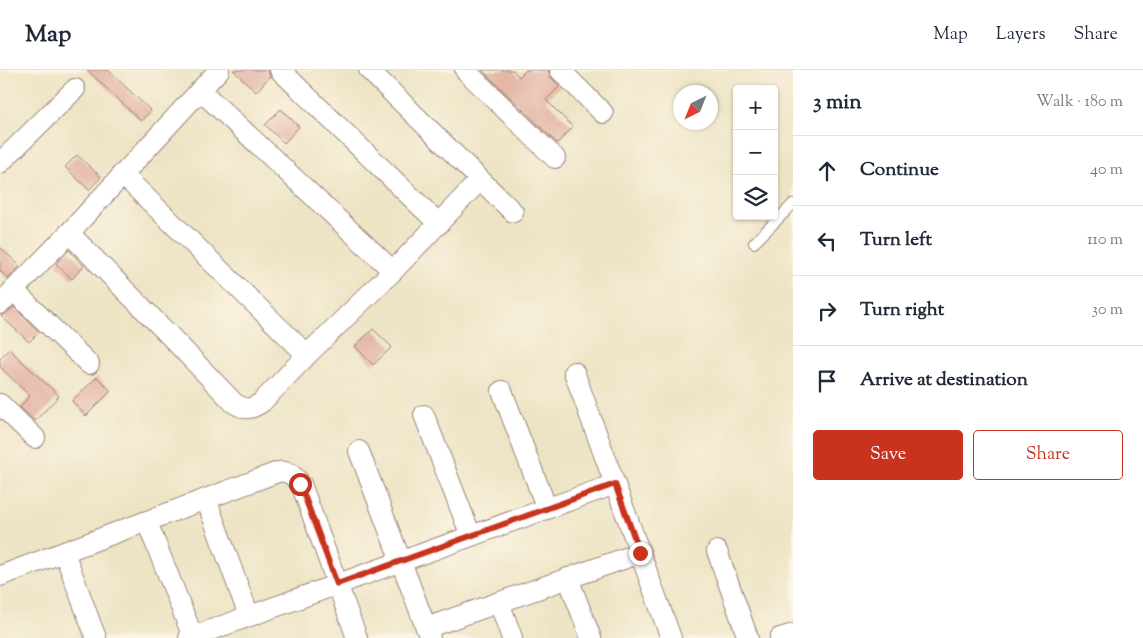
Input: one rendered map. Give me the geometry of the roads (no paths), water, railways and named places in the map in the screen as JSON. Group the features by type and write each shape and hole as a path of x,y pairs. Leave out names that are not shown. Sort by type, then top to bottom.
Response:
{"street":[{"path":"89,364 7,297 69,233 219,70"},
{"path":"280,70 439,224"},
{"path":"465,70 555,158"},
{"path":"560,70 604,113"},
{"path":"373,71 513,212"},
{"path":"0,163 75,89"},
{"path":"200,90 393,271"},
{"path":"122,174 307,355"},
{"path":"69,233 172,337 234,404 242,409 253,408 262,402 393,271 480,180"},
{"path":"574,372 670,638"},
{"path":"502,391 547,509"},
{"path":"0,404 34,438"},
{"path":"424,415 471,536"},
{"path":"359,451 428,633 499,602 640,553"},
{"path":"0,576 278,472 286,471 294,475 300,484 357,638"},
{"path":"147,522 191,637 615,484"},
{"path":"206,499 249,616"},
{"path":"717,551 748,638"},
{"path":"64,552 96,638"},
{"path":"568,578 591,638"},
{"path":"499,602 512,638"},
{"path":"780,638 793,634"}],"lane":[{"path":"754,243 793,204"}]}
